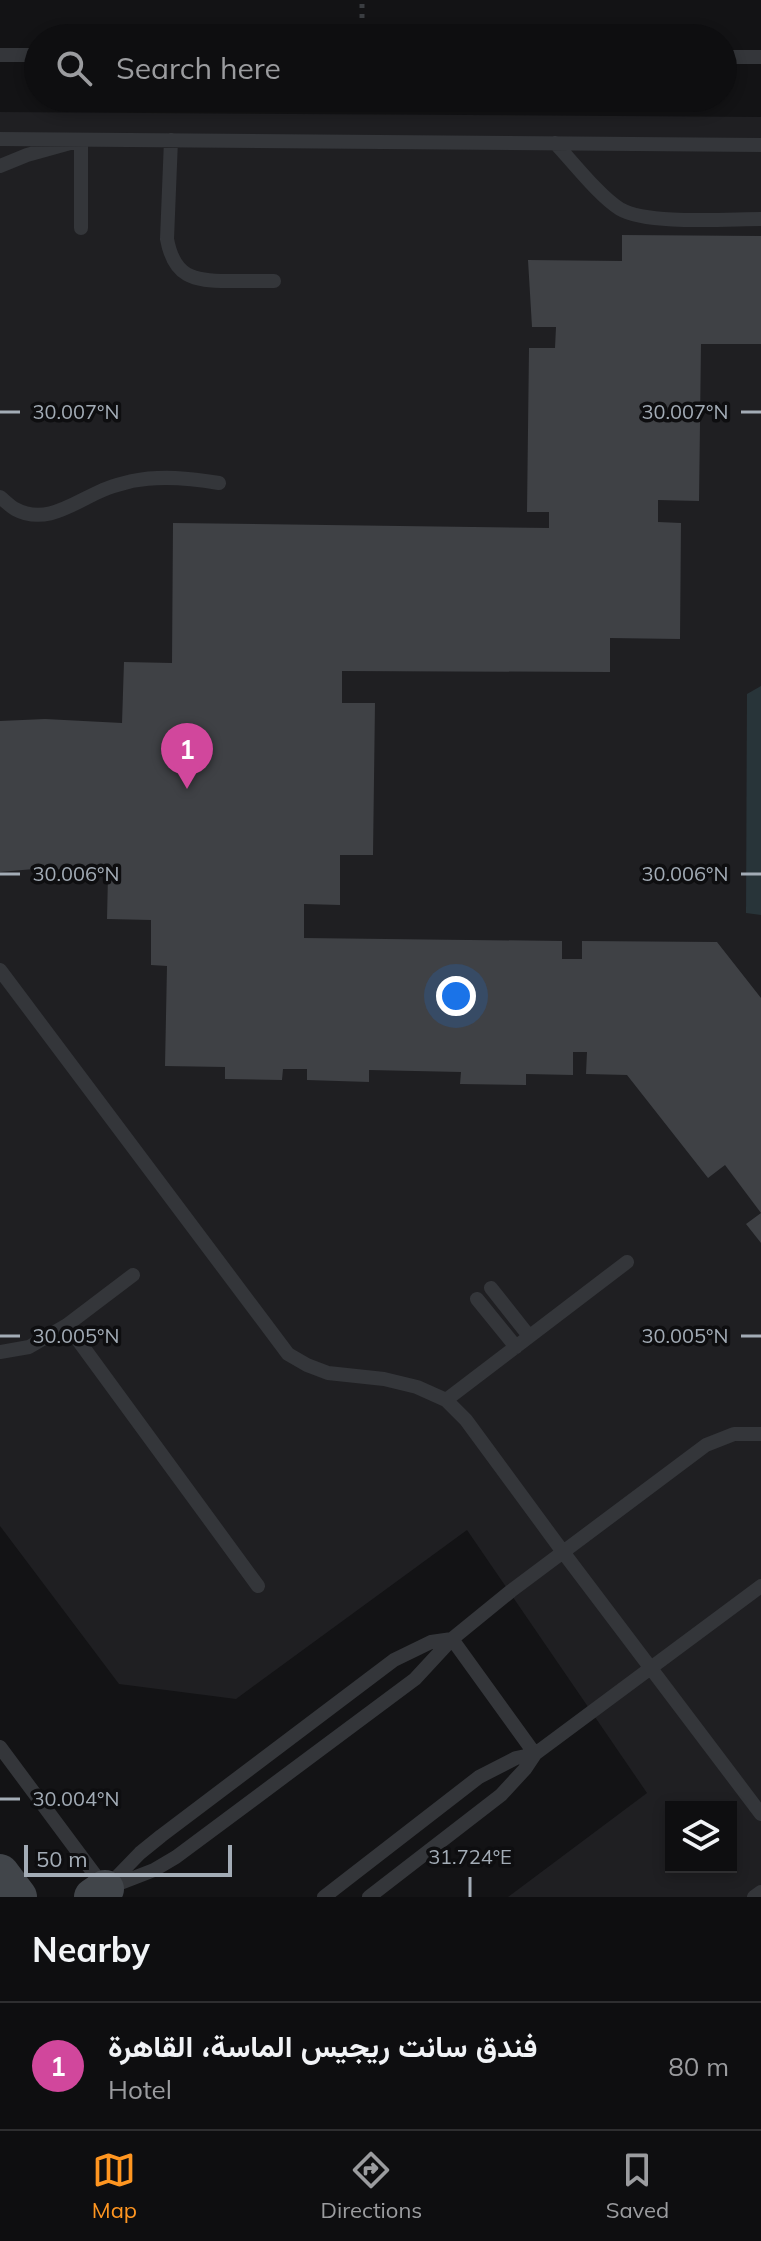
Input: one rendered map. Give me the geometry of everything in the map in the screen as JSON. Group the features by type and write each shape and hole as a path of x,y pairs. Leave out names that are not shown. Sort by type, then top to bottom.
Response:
{"street":[{"path":"0,1873 18,1897"}],"lane":[{"path":"0,55 24,55"},
{"path":"737,57 761,57"},
{"path":"0,139 761,145"},
{"path":"0,166 81,140"},
{"path":"81,140 81,228"},
{"path":"171,140 167,239 169,254 177,267 190,277 204,281 274,281"},
{"path":"555,143 612,204 632,215 761,219"},
{"path":"0,497 15,509 35,515 55,513 108,488 135,481 163,477 219,483"},
{"path":"0,970 288,1354 328,1373 384,1379 417,1387 446,1400 466,1420 761,1813"},
{"path":"446,1400 627,1262"},
{"path":"0,1352 29,1347 67,1325 133,1275"},
{"path":"491,1288 529,1336"},
{"path":"477,1299 516,1347"},
{"path":"67,1325 258,1586"},
{"path":"103,1894 176,1857 415,1679 452,1639 706,1445 734,1434 761,1434"},
{"path":"369,1897 501,1795 535,1754 761,1586"},
{"path":"452,1639 535,1754"},
{"path":"103,1894 140,1853 161,1836 394,1660 431,1642 452,1639"},
{"path":"0,1747 103,1894"},
{"path":"324,1897 479,1777 516,1758 535,1754"},
{"path":"754,1897 761,1892"}],"path":[{"path":"362,0 362,24"}],"shaded area":[{"path":"0,112 761,117 761,1897 508,1897 647,1793 467,1530 236,1699 119,1684 0,1526"},
{"path":"761,686 761,915 746,913 747,694"}],"building":[{"path":"622,235 761,236 761,344 701,344 699,501 658,500 658,522 681,523 680,639 610,638 610,672 342,671 342,703 375,703 373,855 340,855 340,905 304,904 304,938 562,941 562,959 582,959 582,941 717,942 761,998 761,1213 725,1165 708,1178 627,1075 586,1074 587,1052 573,1052 573,1075 526,1074 526,1085 460,1084 461,1072 369,1070 369,1082 307,1080 307,1069 283,1069 282,1080 225,1079 225,1067 165,1066 167,966 151,965 151,920 107,919 108,875 45,868 0,872 0,721 45,719 122,723 124,662 172,663 173,523 549,528 549,512 527,512 529,348 555,348 556,327 532,327 528,260 622,261"},
{"path":"761,1213 761,1243 746,1224"}],"place":[{"name":"فندق سانت ريجيس الماسة، القاهرة","path":"187,789"}]}
